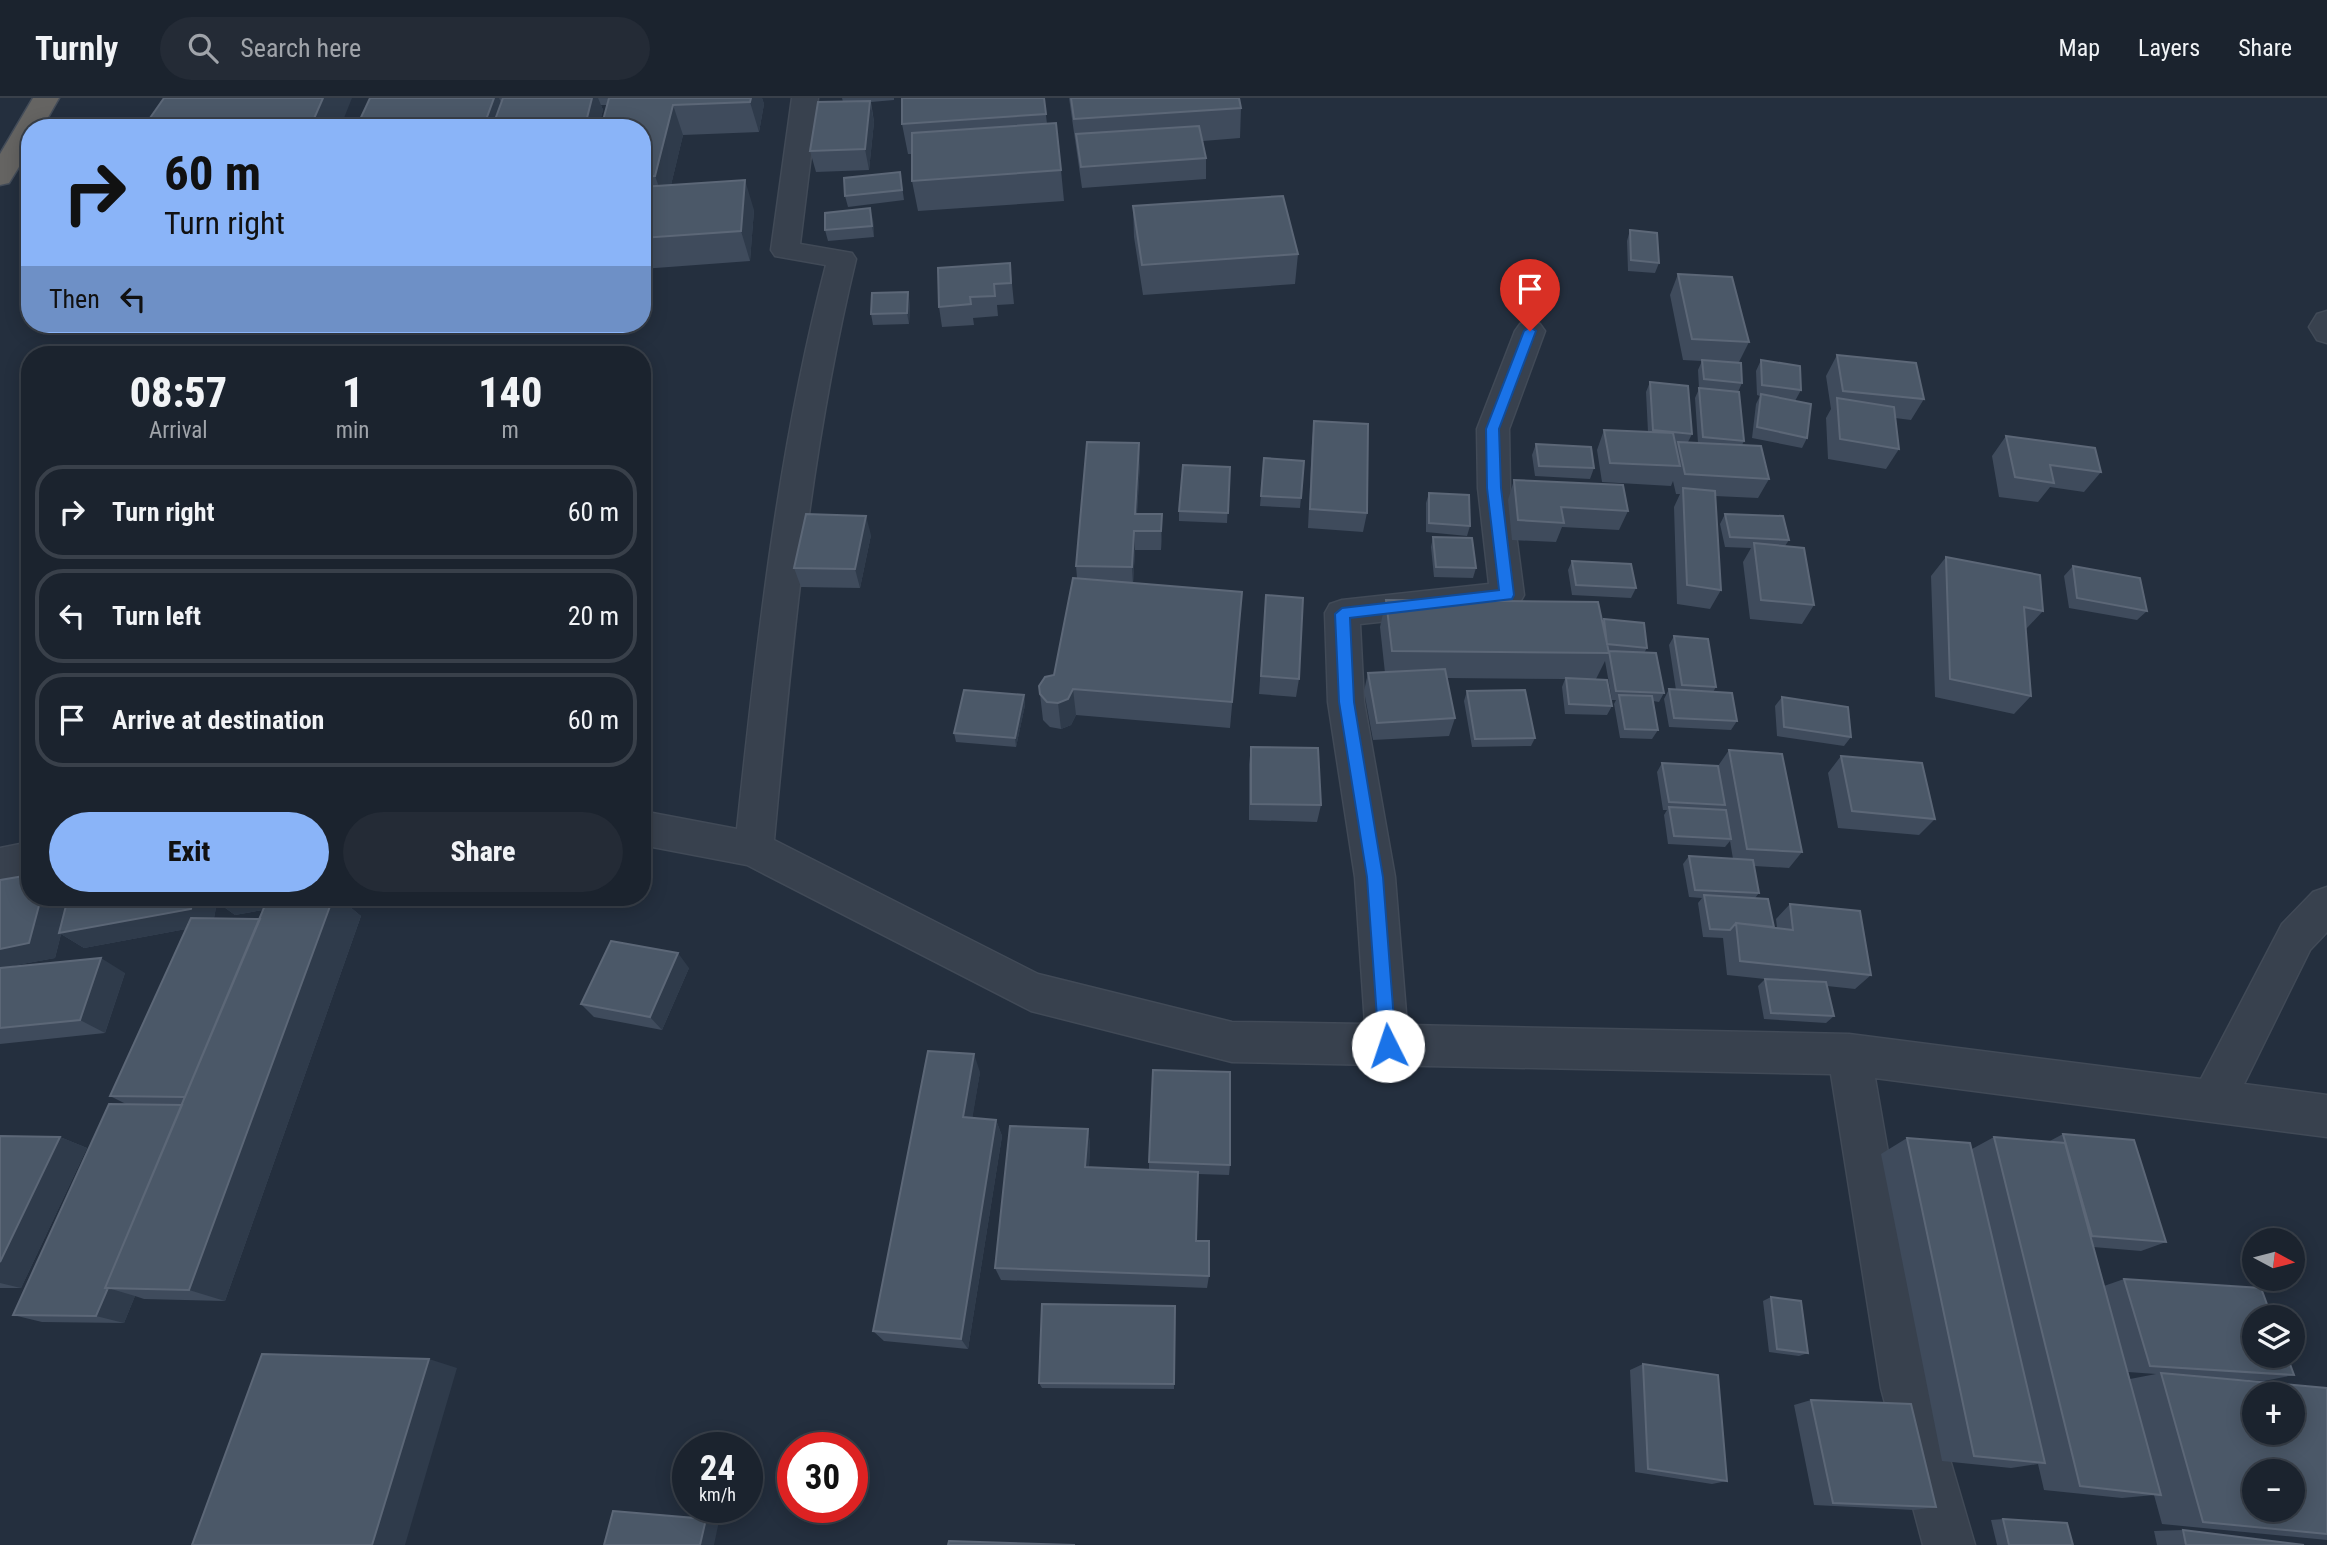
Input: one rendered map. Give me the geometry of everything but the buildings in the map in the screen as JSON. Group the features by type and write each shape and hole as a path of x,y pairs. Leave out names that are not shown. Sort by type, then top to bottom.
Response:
{"highway":[{"path":"30,119 46,98"},
{"path":"0,177 8,148 21,131"}],"street":[{"path":"754,849 775,645 798,483 828,312 842,259 785,250 805,98"},
{"path":"2327,321 2324,327 2327,333"},
{"path":"1388,1046 1375,877 1346,702 1342,614 1507,595 1494,488 1493,429 1530,331"},
{"path":"651,830 754,849 1031,992 1232,1042 1849,1054 2327,1116"},
{"path":"0,865 21,861"},
{"path":"2212,1103 2296,937 2327,905"},
{"path":"1849,1054 1905,1388 1949,1545"}],"route":[{"path":"1388,1046 1375,877 1346,702 1342,614 1507,595 1494,488 1493,429 1530,331"}]}
